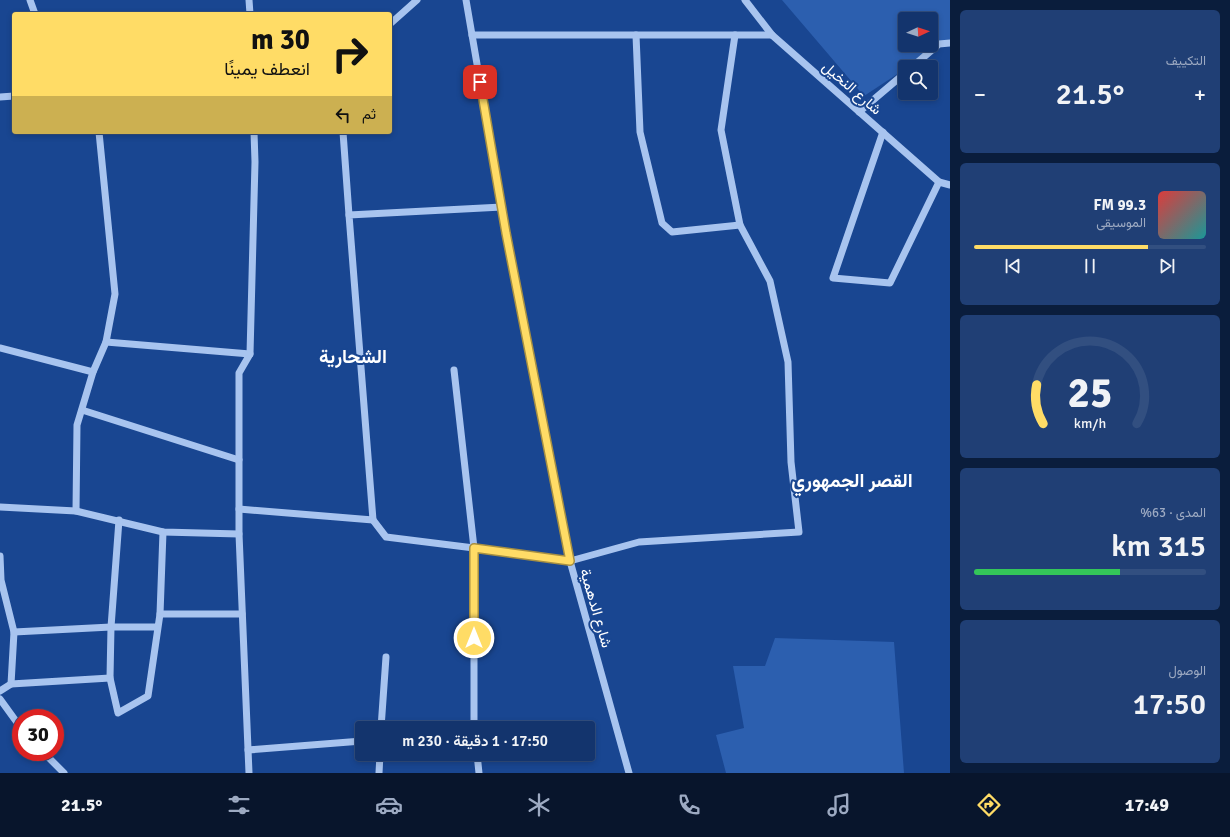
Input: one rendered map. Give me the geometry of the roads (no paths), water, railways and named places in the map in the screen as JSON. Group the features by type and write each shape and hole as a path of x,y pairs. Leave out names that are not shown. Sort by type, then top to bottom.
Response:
{"street":[{"path":"30,0 34,12"},
{"path":"249,0 250,12"},
{"path":"392,22 417,0"},
{"name":"شارع الدهمية","path":"466,0 502,207 570,561 629,773"},
{"name":"شارع النخيل","path":"745,0 772,34 939,182 950,185"},
{"path":"472,35 772,34"},
{"path":"636,35 640,132 662,223 672,232 740,225"},
{"path":"343,134 373,520 386,537 570,561 639,542 799,532 791,462 788,362 770,281 740,225 721,130 735,35"},
{"path":"920,60 939,44 950,43"},
{"path":"860,112 898,79"},
{"path":"0,97 12,96"},
{"path":"883,132 833,278 890,283 939,182"},
{"path":"76,511 77,425 93,372 106,342 115,294 99,134"},
{"path":"249,773 238,534 239,373 250,354 254,134"},
{"path":"349,215 502,207"},
{"path":"106,342 250,354"},
{"path":"0,348 93,372"},
{"path":"454,370 474,548 474,721"},
{"path":"82,410 239,460"},
{"path":"0,507 76,511 119,520 163,532 238,534"},
{"path":"239,509 373,520"},
{"path":"119,520 111,627 110,678 118,713 148,696 160,614 163,532"},
{"path":"0,556 1,580 14,632 11,684"},
{"path":"160,614 242,614"},
{"path":"14,632 111,627 157,627"},
{"path":"381,721 386,657"},
{"path":"0,692 11,684 110,678"},
{"path":"0,699 12,716"},
{"path":"248,750 355,742"},
{"path":"53,761 64,773"},
{"path":"379,773 380,761"},
{"path":"478,761 479,773"}],"district":[{"name":"الشحارية","path":"353,357"},
{"name":"القصر الجمهوري","path":"852,481"}]}
